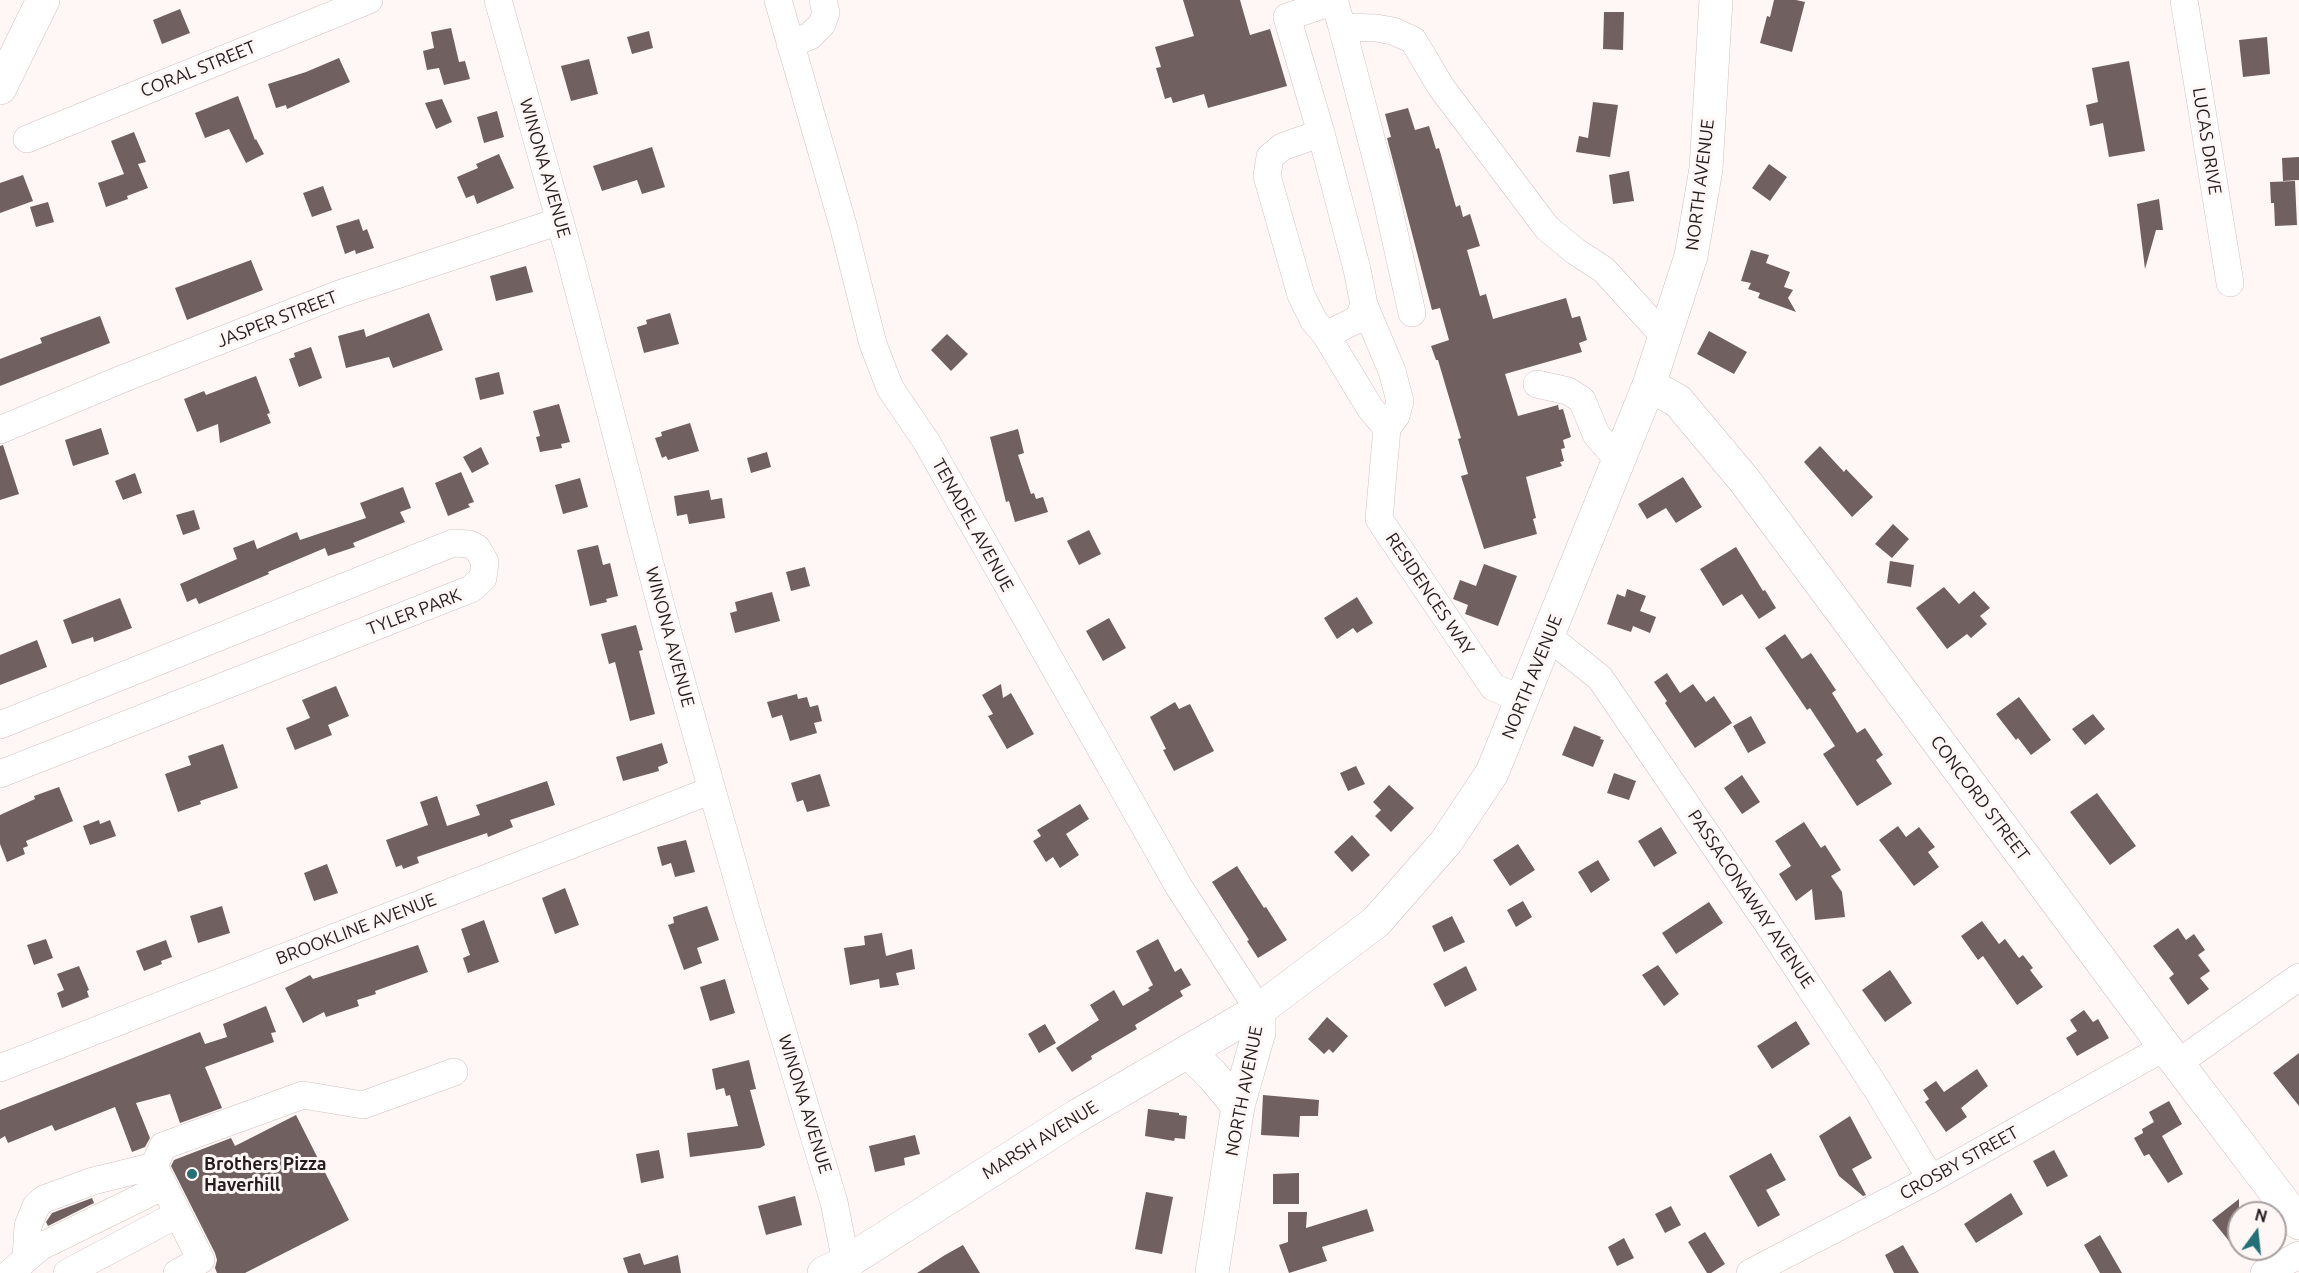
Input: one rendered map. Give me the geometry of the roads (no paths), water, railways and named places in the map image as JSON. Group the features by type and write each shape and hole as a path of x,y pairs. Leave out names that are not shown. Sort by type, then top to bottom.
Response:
{"main road":[{"path":"0,88 43,0"},
{"name":"NORTH AVENUE","path":"1212,1273 1238,1106 1258,1032 1259,1010 1376,922 1446,842 1492,773 1549,637 1649,385 1691,256 1706,169 1716,0"},
{"name":"CONCORD STREET","path":"1649,385 1678,401 1745,480 2171,1055 2299,1223"},
{"name":"MARSH AVENUE","path":"840,1269 1077,1116 1259,1010"},
{"path":"1188,1051 1238,1106"}],"street":[{"name":"CORAL STREET","path":"27,139 369,0"},
{"name":"WINONA AVENUE","path":"498,0 560,220 668,633 749,920 834,1202 840,1269"},
{"name":"TENADEL AVENUE","path":"778,0 843,225 873,344 890,388 926,441 1179,887 1259,1010"},
{"path":"790,44 810,36 822,24 826,13 823,0"},
{"name":"LUCAS DRIVE","path":"2184,0 2230,283"},
{"path":"1321,133 1282,147 1270,158 1267,176 1301,295 1314,321 1326,335 1370,408 1387,428 1396,416 1400,401 1392,371 1364,305 1357,269 1321,133 1285,8 1334,1 1385,192 1412,313"},
{"path":"1342,27 1393,31 1413,40 1441,87 1546,228 1604,270 1665,337"},
{"name":"JASPER STREET","path":"0,430 127,377 339,294 560,220"},
{"path":"1326,335 1358,319 1364,305"},
{"path":"1537,384 1568,391 1581,400 1596,434 1618,460"},
{"name":"RESIDENCES WAY","path":"1387,428 1379,519 1493,687 1523,700"},
{"name":"TYLER PARK","path":"0,725 453,543 469,544 477,548 485,562 483,578 471,589 0,774"},
{"name":"PASSACONAWAY AVENUE","path":"1549,637 1600,678 1648,746 1777,936 1878,1091 1931,1179"},
{"name":"BROOKLINE AVENUE","path":"0,1068 712,790"},
{"name":"CROSBY STREET","path":"1750,1273 2171,1055 2299,977"},
{"path":"177,1273 201,1260 159,1176 163,1146 303,1095 363,1105 454,1072"},
{"path":"18,1266 40,1247 159,1176"},
{"path":"18,1266 31,1212 45,1199 93,1181 159,1176"},
{"path":"67,1273 178,1214"},
{"path":"2264,1273 2299,1255"}],"place":[{"name":"Brothers Pizza Haverhill","path":"192,1174"}]}
